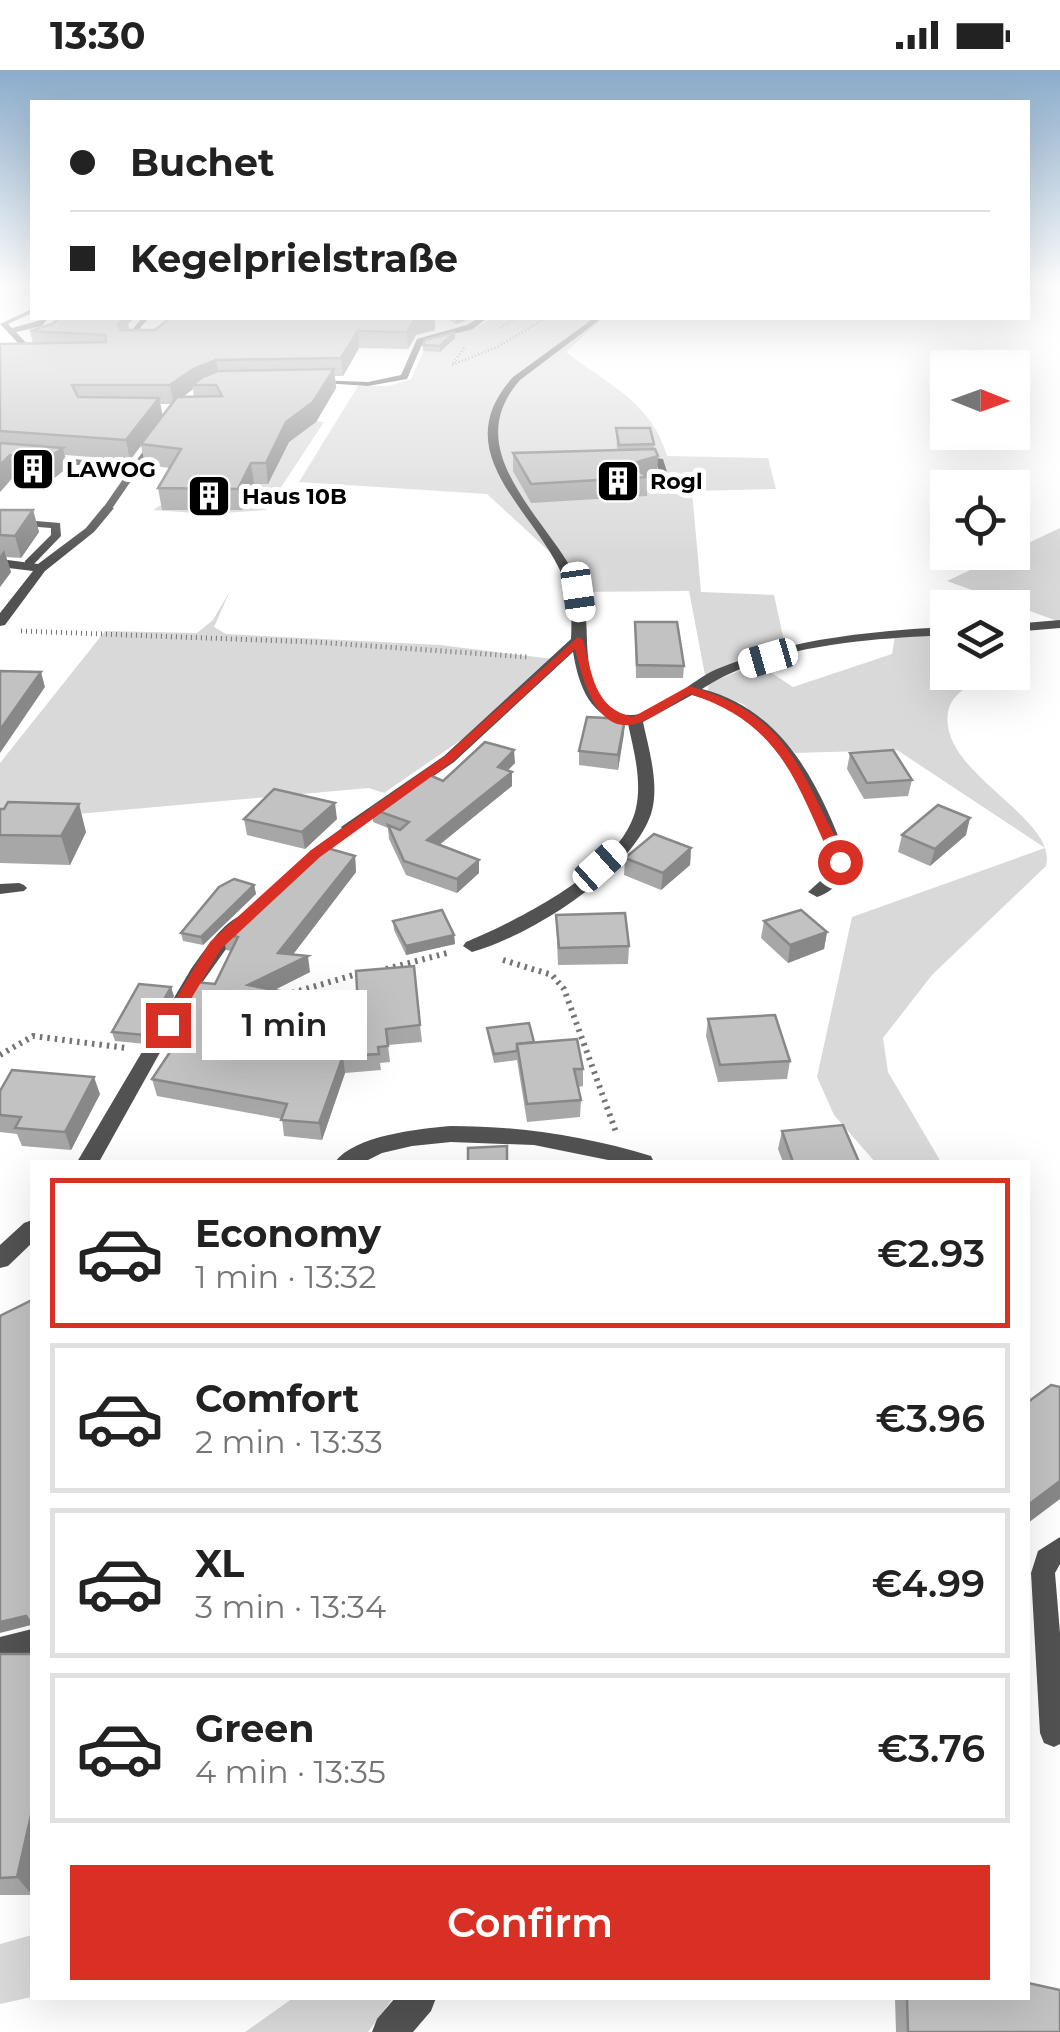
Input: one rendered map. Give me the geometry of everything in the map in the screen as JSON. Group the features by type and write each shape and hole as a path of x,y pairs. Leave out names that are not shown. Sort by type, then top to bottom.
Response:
{"street":[{"path":"524,376 506,390 493,426 500,465 514,500 574,580 581,612 578,640 593,698 616,717 635,721 734,668 845,638 930,631"},
{"path":"0,622 5,608 35,566 90,530 108,508"},
{"path":"0,562 35,566"},
{"path":"1030,626 1060,624"},
{"path":"349,828 449,759 578,640"},
{"path":"689,690 735,704 776,740 793,763 840,862 837,875 818,892"},
{"path":"468,950 537,917 560,901 636,828 644,798 635,721"},
{"path":"89,1160 123,1111 215,946 258,906"},
{"path":"350,1160 382,1146 442,1136 534,1138 630,1160"},
{"path":"0,1259 30,1231"},
{"path":"0,1652 30,1644"},
{"path":"390,2032 416,2000"}],"lane":[{"path":"302,382 391,381 404,376"},
{"path":"108,508 160,434"},
{"path":"0,456 137,466"},
{"path":"617,459 660,461 667,480 641,485"},
{"path":"500,465 520,464"},
{"path":"0,521 56,526 56,536 35,566"},
{"path":"308,861 349,828"},
{"path":"0,888 18,888"},
{"path":"1054,1733 1043,1573 1047,1559 1060,1549"}],"path":[{"path":"18,631 447,649 558,661"},
{"path":"271,1001 341,976 468,950"},
{"path":"500,959 552,976 564,989 630,1160"},
{"path":"0,1054 33,1036 116,1047"}],"shaded area":[{"path":"413,376 599,376 639,408 660,437 667,456 768,458 776,489 692,491 701,592 774,595 786,650 705,675 689,591 573,592 551,553 487,494 299,482 358,386 389,386"},
{"path":"278,385 342,387 312,387 301,405 287,406 282,414 320,417 317,421 324,422 266,510 209,514 153,510 166,502 163,510 241,510 254,484 269,483 285,449 279,448 284,438 293,439 314,421 259,420 243,433 194,425 170,441 215,447 211,450 165,442 186,413 255,417"},
{"path":"1060,528 1060,622 1030,611 1030,590 972,590 947,581 970,570 1030,570 1030,542"},
{"path":"230,591 214,627 226,634 440,645 553,659 464,738 384,793 369,788 0,821 0,763 105,631 197,633 213,620"},
{"path":"930,634 930,690 964,690 949,708 949,731 959,752 1034,829 1045,848 897,750 795,753 743,704 708,691 708,683 758,664 793,687 892,654 895,636"},
{"path":"1045,848 1046,866 932,975 883,1038 888,1072 940,1160 873,1160 834,1115 817,1077 852,917"},
{"path":"30,1936 30,1997 0,2004 0,1944"},
{"path":"290,2000 392,2000 368,2032 245,2032"}],"building":[{"path":"0,376 184,376 170,385 72,385 78,397 159,398 126,440 0,431"},
{"path":"330,376 313,402 286,422 266,463 251,463 238,489 158,488 181,449 141,444 177,397 222,396 216,385 192,385 203,377"},
{"path":"616,428 650,428 654,444 619,445"},
{"path":"0,443 63,448 48,458 10,455 0,465"},
{"path":"655,449 658,456 634,463 635,469 648,477 531,484 513,453"},
{"path":"0,510 33,510 15,536 0,535"},
{"path":"635,622 677,622 684,666 637,665"},
{"path":"0,671 41,672 0,730"},
{"path":"587,717 625,719 618,755 579,751"},
{"path":"485,742 514,750 498,767 512,772 427,840 479,860 457,879 404,861 388,825 400,830 409,822 372,809 425,773 443,781"},
{"path":"893,750 912,780 867,783 850,753"},
{"path":"274,789 335,803 302,832 244,819"},
{"path":"8,802 79,804 61,836 0,835 0,809"},
{"path":"938,805 970,818 935,849 902,835"},
{"path":"654,834 691,848 663,873 625,858"},
{"path":"320,846 355,856 278,953 308,956 248,985 358,1006 356,971 414,966 420,1025 386,1029 388,1046 378,1047 379,1054 343,1056 319,1123 281,1120 287,1104 152,1079 186,1028 170,1028 195,982 215,984 238,937 223,934"},
{"path":"234,879 254,885 201,937 181,933 219,887"},
{"path":"442,910 454,935 406,946 393,921"},
{"path":"801,910 827,932 790,945 764,921"},
{"path":"625,913 629,946 559,948 556,915"},
{"path":"139,984 171,987 144,1035 112,1032"},
{"path":"775,1015 790,1061 720,1065 708,1019"},
{"path":"529,1023 534,1042 517,1044 517,1051 494,1054 487,1028"},
{"path":"577,1039 583,1069 574,1069 581,1100 527,1104 517,1044"},
{"path":"12,1070 94,1077 65,1132 15,1128 21,1117 0,1115 0,1091"},
{"path":"843,1125 858,1160 792,1160 782,1131"},
{"path":"507,1146 507,1160 468,1160 468,1148"},
{"path":"30,1301 30,1622 26,1616 0,1622 0,1316"},
{"path":"1051,1385 1060,1387 1060,1481 1030,1504 1030,1401"},
{"path":"0,1654 30,1654 30,1820 17,1877 0,1878"},
{"path":"1030,1983 1060,1990 1060,2032 908,2032 907,2000 1030,2000"}],"place":[{"name":"LAWOG","path":"33,469"},
{"name":"Rogl","path":"618,481"},
{"name":"Haus 10B","path":"209,496"}],"route":[{"path":"168,1025 215,946 315,854 449,759 538,682 578,640 584,677 593,698 616,717 635,721 689,690 735,704 757,722 793,763 840,862"}]}
